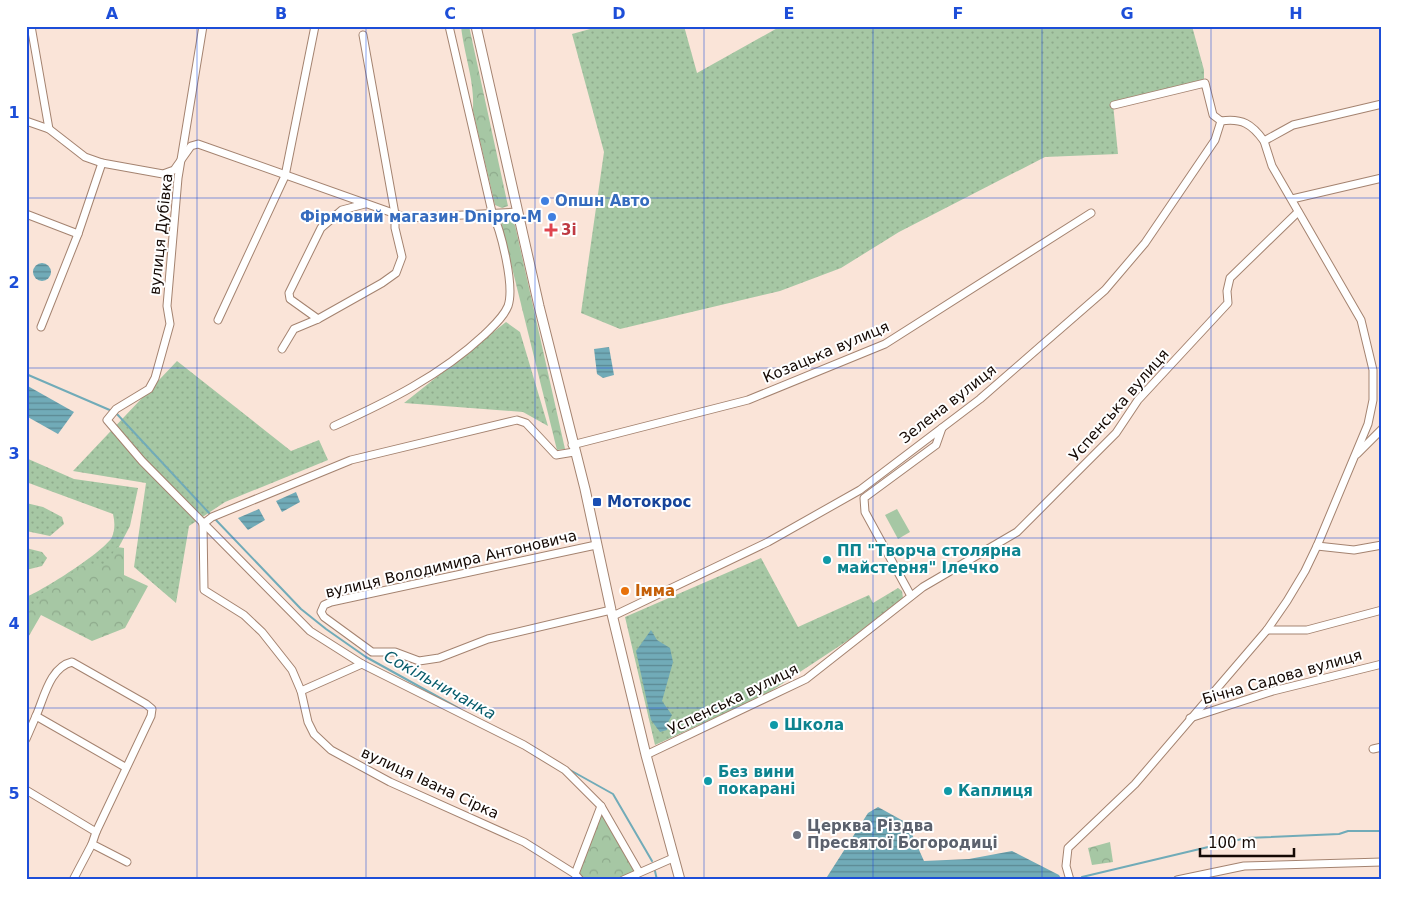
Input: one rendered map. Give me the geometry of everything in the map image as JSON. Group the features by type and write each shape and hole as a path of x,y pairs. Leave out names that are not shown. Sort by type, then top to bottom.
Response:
{"main road":[{"path":"476,26 517,212 573,449 585,488 612,613 646,755 680,880"}],"street":[{"path":"31,26 48,129"},
{"name":"вулиця Дубівка","path":"203,26 178,178 167,306 170,324 164,350 155,378 148,389 115,411 107,420 142,461 204,524"},
{"path":"218,320 285,176 315,26"},
{"path":"334,426 386,402 429,378 468,350 502,317 508,305 511,291 498,225 492,212 449,26"},
{"path":"282,349 294,330 318,319 382,283 396,273 402,257 395,228 395,214 364,35"},
{"path":"1114,105 1205,83 1213,115 1221,121 1245,121 1253,126 1264,141 1293,125 1382,104"},
{"path":"26,121 48,129 85,157 102,163 163,174 174,170 191,146 198,144 407,218 517,212"},
{"name":"Зелена вулиця","path":"324,617 372,652 395,652 419,661 439,658 488,639 612,613 768,542 860,490 980,399 1105,290 1145,243 1215,140 1221,121"},
{"name":"Бічна Садова вулиця","path":"1070,880 1066,866 1068,848 1135,784 1267,630 1305,571 1368,424 1373,400 1372,370 1363,327 1358,313 1272,166 1264,141"},
{"path":"42,327 78,234 102,163"},
{"path":"1292,199 1382,178"},
{"path":"318,319 290,298 289,293 321,228 342,210 365,204"},
{"name":"Успенська вулиця","path":"646,755 806,679 911,596 1017,532 1063,489 1116,433 1138,400 1228,303 1227,291 1230,278 1298,212"},
{"name":"Козацька вулиця","path":"204,524 212,517 352,460 517,420 526,423 556,455 748,400 885,344 1091,213"},
{"path":"26,214 78,234"},
{"path":"864,498 936,445 942,428"},
{"path":"1355,456 1382,429"},
{"path":"860,490 864,498 865,512 911,596"},
{"path":"204,524 310,631 362,664 524,745 565,770 601,806 639,872"},
{"name":"вулиця Івана Сірка","path":"204,524 204,590 244,614 262,632 292,670 301,692 308,722 314,734 331,750 390,782 524,842 578,877 601,806"},
{"name":"вулиця Володимира Антоновича","path":"324,617 320,609 331,602 596,545"},
{"path":"1317,546 1354,550 1382,545"},
{"path":"1267,630 1307,630 1382,610"},
{"path":"26,738 56,672 62,664 72,662 152,709 92,844 73,880"},
{"path":"301,692 362,664"},
{"name":"Бічна Садова вулиця","path":"1190,718 1273,691 1382,664"},
{"path":"36,716 125,767"},
{"path":"1373,749 1382,747"},
{"path":"26,790 96,832"},
{"path":"92,844 127,862"},
{"path":"623,880 673,858"},
{"path":"1178,880 1244,866 1382,862"}],"green space":[{"path":"461,26 469,26 508,206 502,208 495,205 473,111 471,79"},
{"path":"601,26 684,26 697,73 781,26 1192,26 1204,70 1204,82 1113,104 1118,154 1045,157 899,232 841,268 780,291 620,329 581,313 604,152 572,34"},
{"path":"508,218 515,225 565,449 557,450 500,219"},
{"path":"506,322 520,332 548,426 523,412 404,403"},
{"path":"177,361 291,451 319,440 328,460 225,502 189,526 176,603 134,567 146,483 73,471"},
{"path":"26,458 74,479 138,488 130,526 112,560 76,595 41,609 26,634 26,597 58,579 98,551 112,537 114,520 113,514 26,482"},
{"path":"26,503 43,507 62,517 64,524 50,536 26,531"},
{"path":"897,509 910,532 898,539 885,515"},
{"path":"117,547 124,548 124,575 148,586 125,628 92,641 41,615 26,641 26,616 41,594 82,566 104,566"},
{"path":"26,548 42,552 47,558 42,566 26,570"},
{"path":"761,558 798,627 869,595 873,603 898,588 902,591 903,598 850,639 765,695 655,745 625,617"},
{"path":"603,811 635,870 630,875 617,880 581,880 578,868"},
{"path":"1110,842 1113,862 1092,865 1088,848"}],"water":[{"path":"42,263 48,266 51,272 48,278 42,281 36,278 33,272 36,266"},
{"path":"609,347 614,375 603,378 597,374 594,349"},
{"path":"26,385 74,412 58,434 26,416"},
{"path":"296,492 300,502 282,512 276,501"},
{"path":"259,509 265,520 248,530 238,518"},
{"path":"651,630 657,640 670,648 673,662 662,701 672,715 667,724 667,730 660,732 651,720 636,651"},
{"path":"878,807 907,823 924,861 969,859 1012,851 1059,875 1062,880 825,880 868,813"}],"waterway":[{"name":"Сокільничанка","path":"26,374 112,411"},
{"name":"Сокільничанка","path":"116,413 210,514"},
{"name":"Сокільничанка","path":"215,519 301,609 326,629 366,657 460,709"},
{"name":"Сокільничанка","path":"570,770 613,794 652,861"},
{"path":"1082,877 1246,838 1339,834 1348,831 1382,831"},
{"path":"655,871 657,880"}],"place":[{"name":"Опшн Авто","path":"545,201"},
{"name":"Фірмовий магазин Dnipro-M","path":"552,217"},
{"name":"3і","path":"551,230"},
{"name":"Мотокрос","path":"597,502"},
{"name":"ПП \"Творча столярна майстерня\" Ілечко","path":"827,560"},
{"name":"Імма","path":"625,591"},
{"name":"Школа","path":"774,725"},
{"name":"Без вини покарані","path":"708,781"},
{"name":"Каплиця","path":"948,791"},
{"name":"Церква Різдва Пресвятої Богородиці","path":"797,835"}]}
